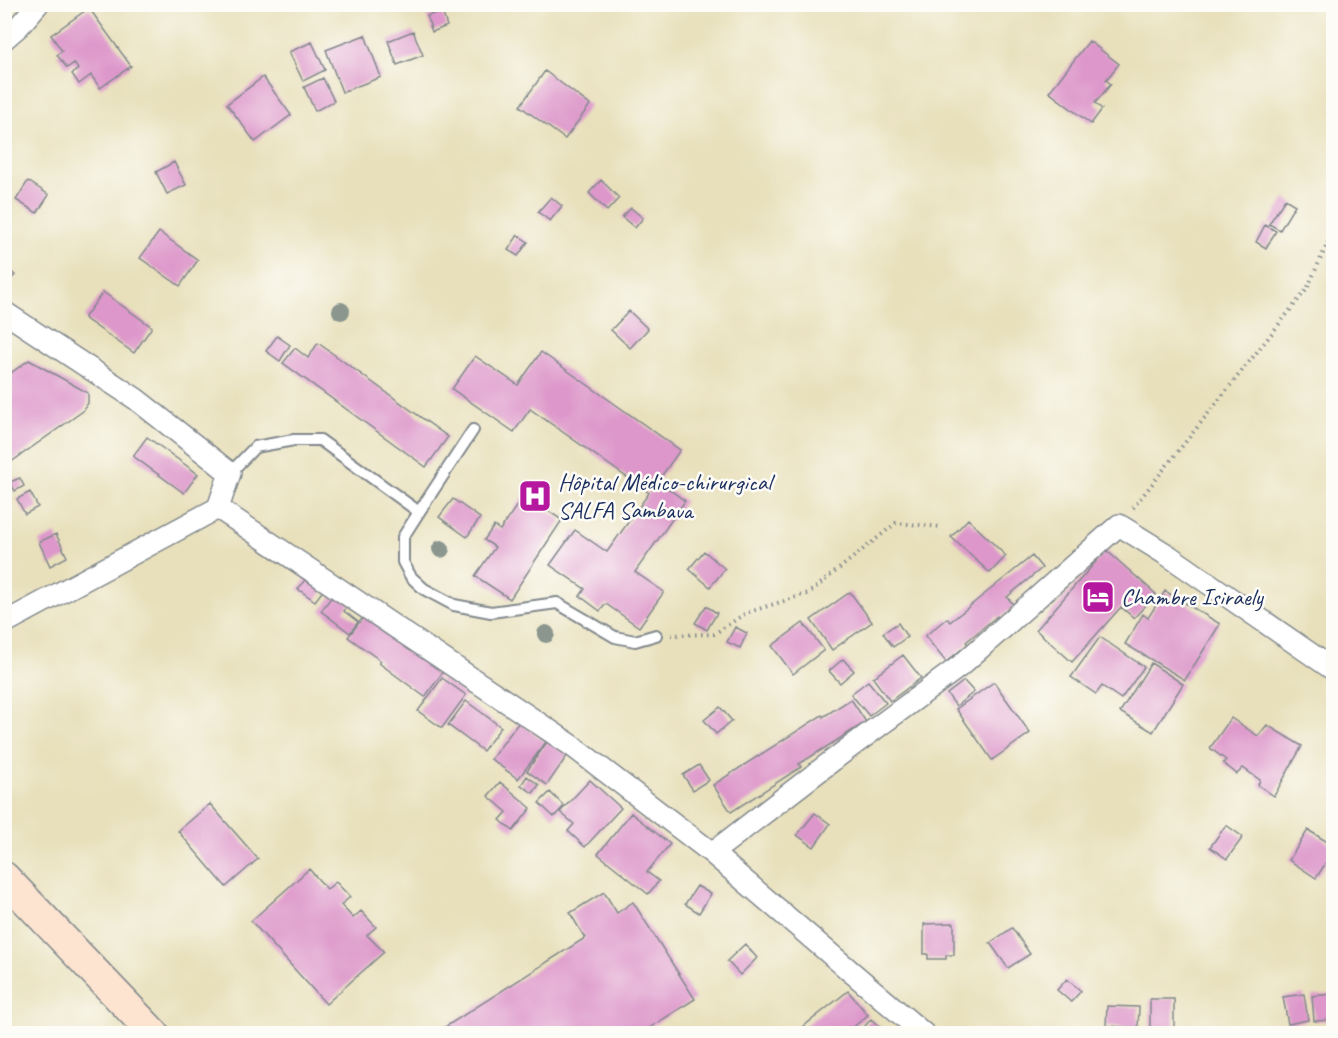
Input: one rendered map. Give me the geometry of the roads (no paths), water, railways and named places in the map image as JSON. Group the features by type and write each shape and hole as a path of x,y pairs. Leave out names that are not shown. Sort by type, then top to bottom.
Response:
{"main road":[{"path":"4,878 154,1034"}],"street":[{"path":"4,39 38,4"},
{"path":"4,312 136,399 230,472 218,508 4,623"},
{"path":"218,508 570,745 712,853 924,1034"},
{"path":"712,853 960,666 1119,525 1334,670"}],"lane":[{"path":"473,430 403,537 403,562 411,577 424,590 454,605 491,612 557,603 615,637 635,641 656,635"},
{"path":"230,472 255,447 294,440 320,440 419,512"}],"place":[{"name":"Hôpital Médico-chirurgical SALFA Sambava","path":"535,496"},
{"name":"Chambre Isiraely","path":"1098,597"}]}
